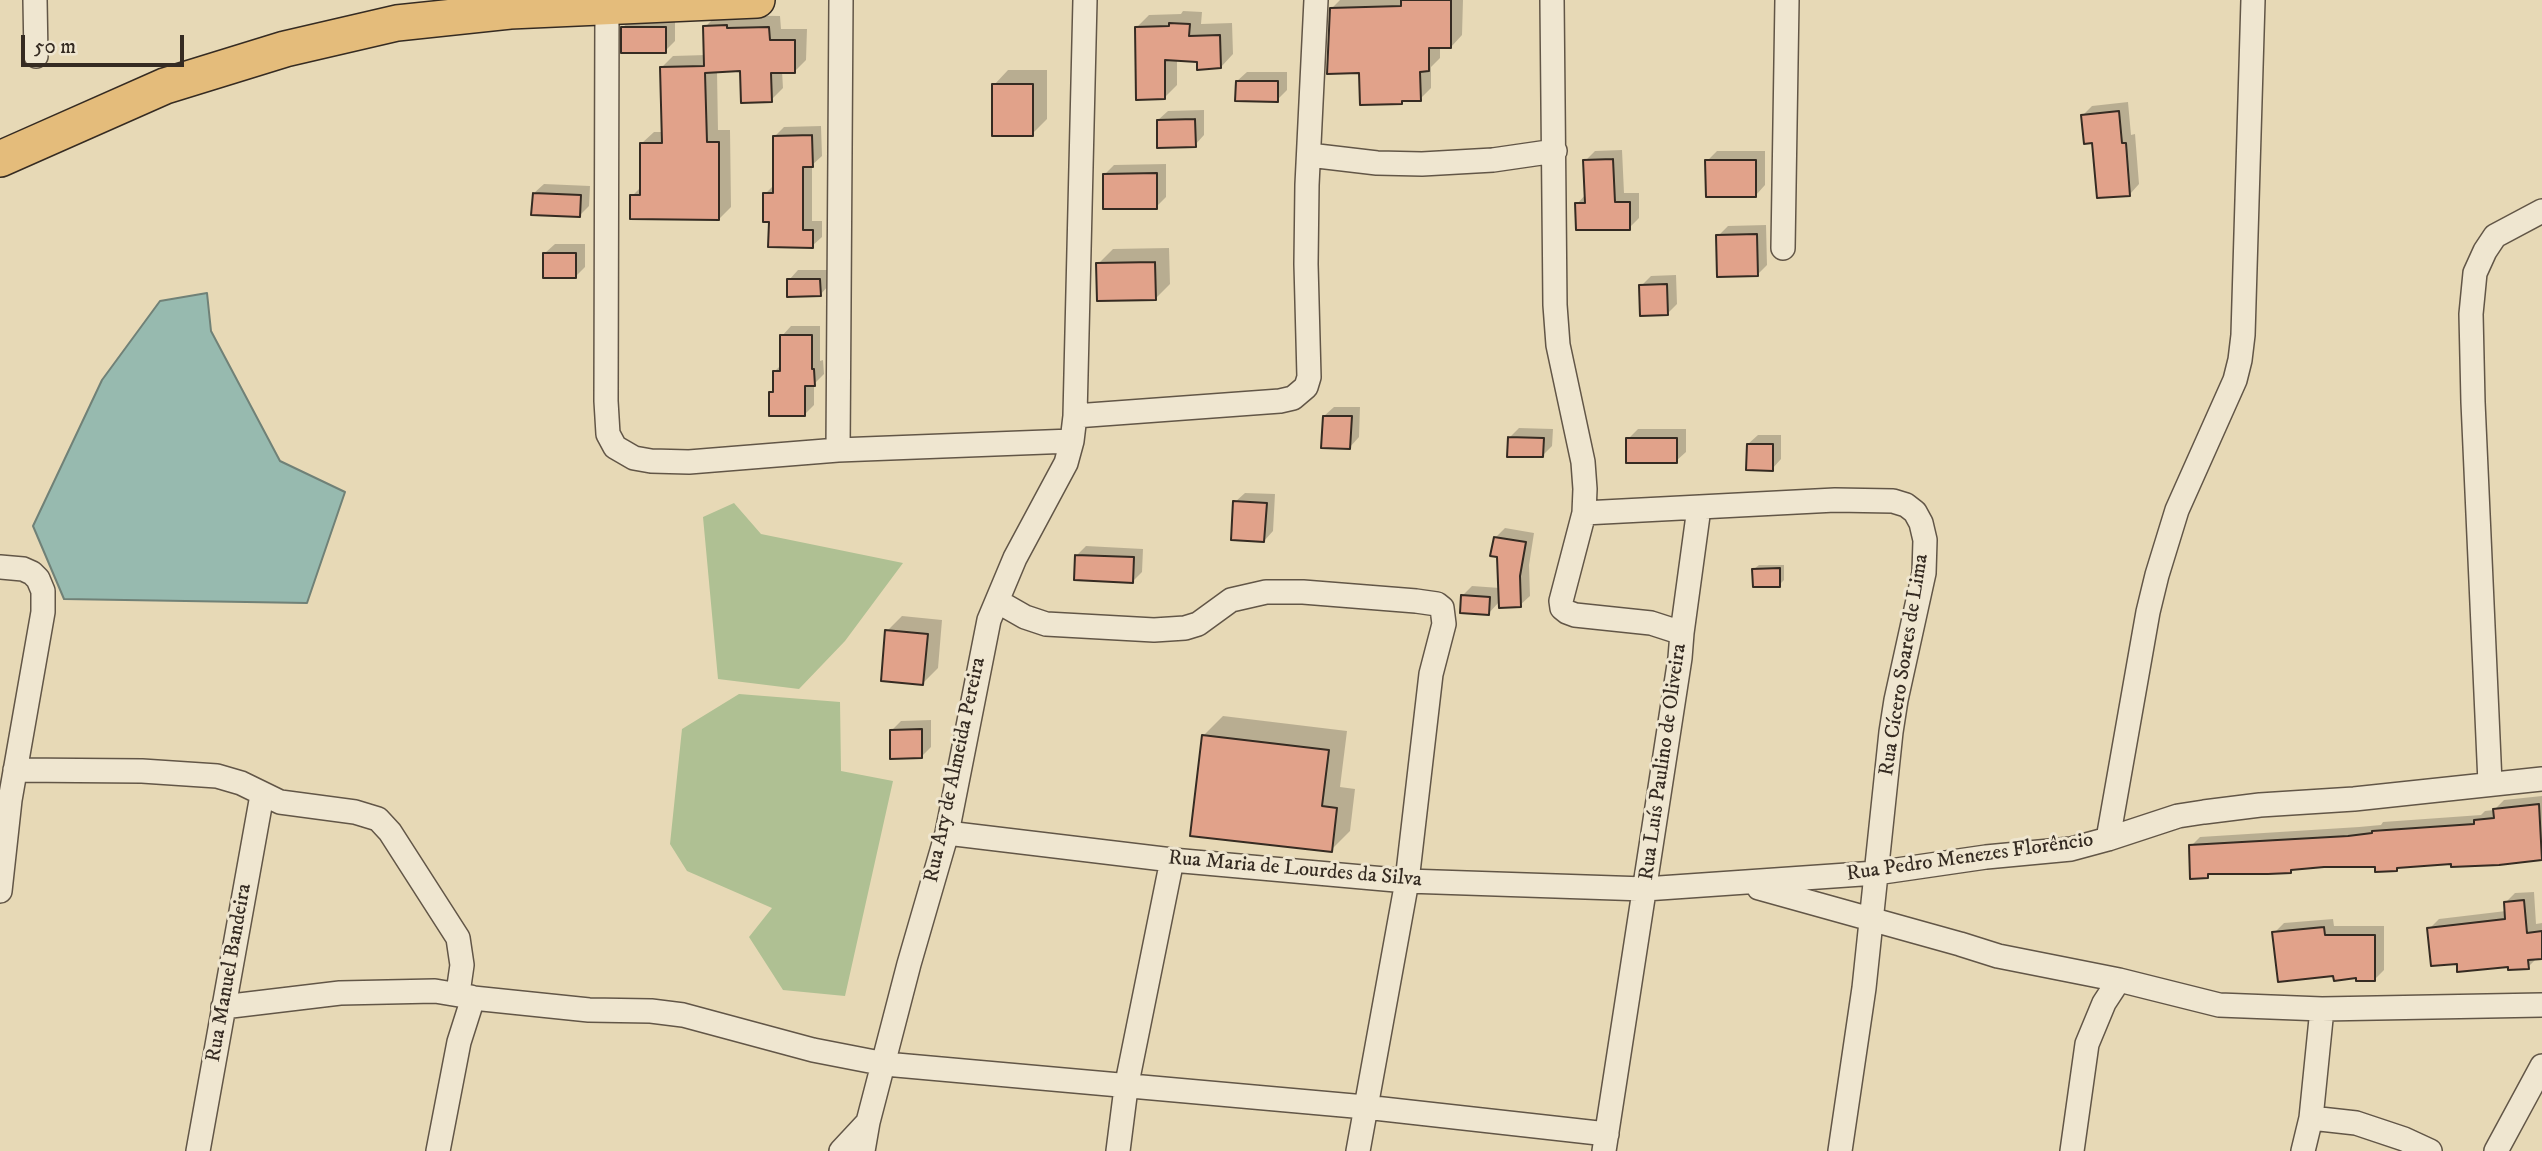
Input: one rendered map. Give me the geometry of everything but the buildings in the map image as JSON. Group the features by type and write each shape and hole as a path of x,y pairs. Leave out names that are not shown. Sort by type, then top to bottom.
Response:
{"main road":[{"path":"0,159 165,86 285,49 397,23 543,4 607,7 757,0"}],"street":[{"path":"35,0 36,56"},
{"path":"838,450 841,0"},
{"name":"Rua Ary de Almeida Pereira","path":"863,1151 909,964 947,833 985,638 1014,558 1066,463 1072,441 1075,416 1085,0"},
{"path":"1075,416 1280,401 1293,398 1306,387 1309,377 1306,264 1316,0"},
{"name":"Rua Luís Paulino de Oliveira","path":"1552,0 1555,305 1560,356 1583,462 1584,513 1561,601 1562,608 1575,615 1651,623 1682,633 1605,1143"},
{"path":"1783,248 1787,0"},
{"path":"2108,839 2157,575 2177,510 2235,380 2240,360 2253,0"},
{"path":"607,7 606,401 610,442 624,453 650,461 689,462 838,450 1072,441"},
{"path":"1309,155 1377,163 1422,164 1493,160 1555,151"},
{"path":"2490,783 2471,314 2475,274 2495,236 2542,211"},
{"name":"Rua Cícero Soares de Lima","path":"1584,513 1835,500 1893,501 1906,505 1921,523 1925,540 1924,573 1896,700 1864,988 1840,1151"},
{"path":"1682,633 1699,508"},
{"path":"0,567 23,569 38,579 43,591 43,612 16,770 5,799 0,891"},
{"path":"997,601 1037,622 1154,630 1185,628 1198,624 1231,600 1266,592 1303,592 1430,603 1442,608 1444,615 1440,643 1431,674 1407,881 1358,1151"},
{"path":"16,770 142,771 217,776 241,783 280,802 369,815 378,819 390,832 458,938 466,996 466,1017 438,1151"},
{"name":"Rua Pedro Menezes Florêncio","path":"1645,889 1876,873 1986,857 2071,849 2178,816 2204,812 2542,779"},
{"name":"Rua Manuel Bandeira","path":"198,1151 262,795"},
{"name":"Rua Maria de Lourdes da Silva","path":"947,833 1172,860 1407,881 1645,889"},
{"path":"1118,1151 1126,1087 1172,860"},
{"path":"1742,884 2011,959 2119,980 2219,1005 2322,1009 2542,1005"},
{"path":"2071,1151 2087,1044 2104,1003 2119,980"},
{"path":"223,1007 340,993 416,990 490,1001 589,1010 651,1011 683,1015 803,1047 885,1064 1365,1107 1605,1143"},
{"path":"2303,1151 2311,1118 2322,1009"},
{"path":"2496,1151 2542,1066"},
{"path":"2311,1118 2356,1124 2404,1139 2430,1151"},
{"path":"841,1151 868,1122"}],"green space":[{"path":"734,503 761,534 903,563 845,641 799,689 718,679 703,517"},
{"path":"739,694 840,702 841,771 893,781 845,996 783,990 749,937 772,908 687,871 670,844 682,729"}],"water":[{"path":"207,293 211,331 280,461 345,492 307,603 64,599 33,526 102,380 160,301"}]}
